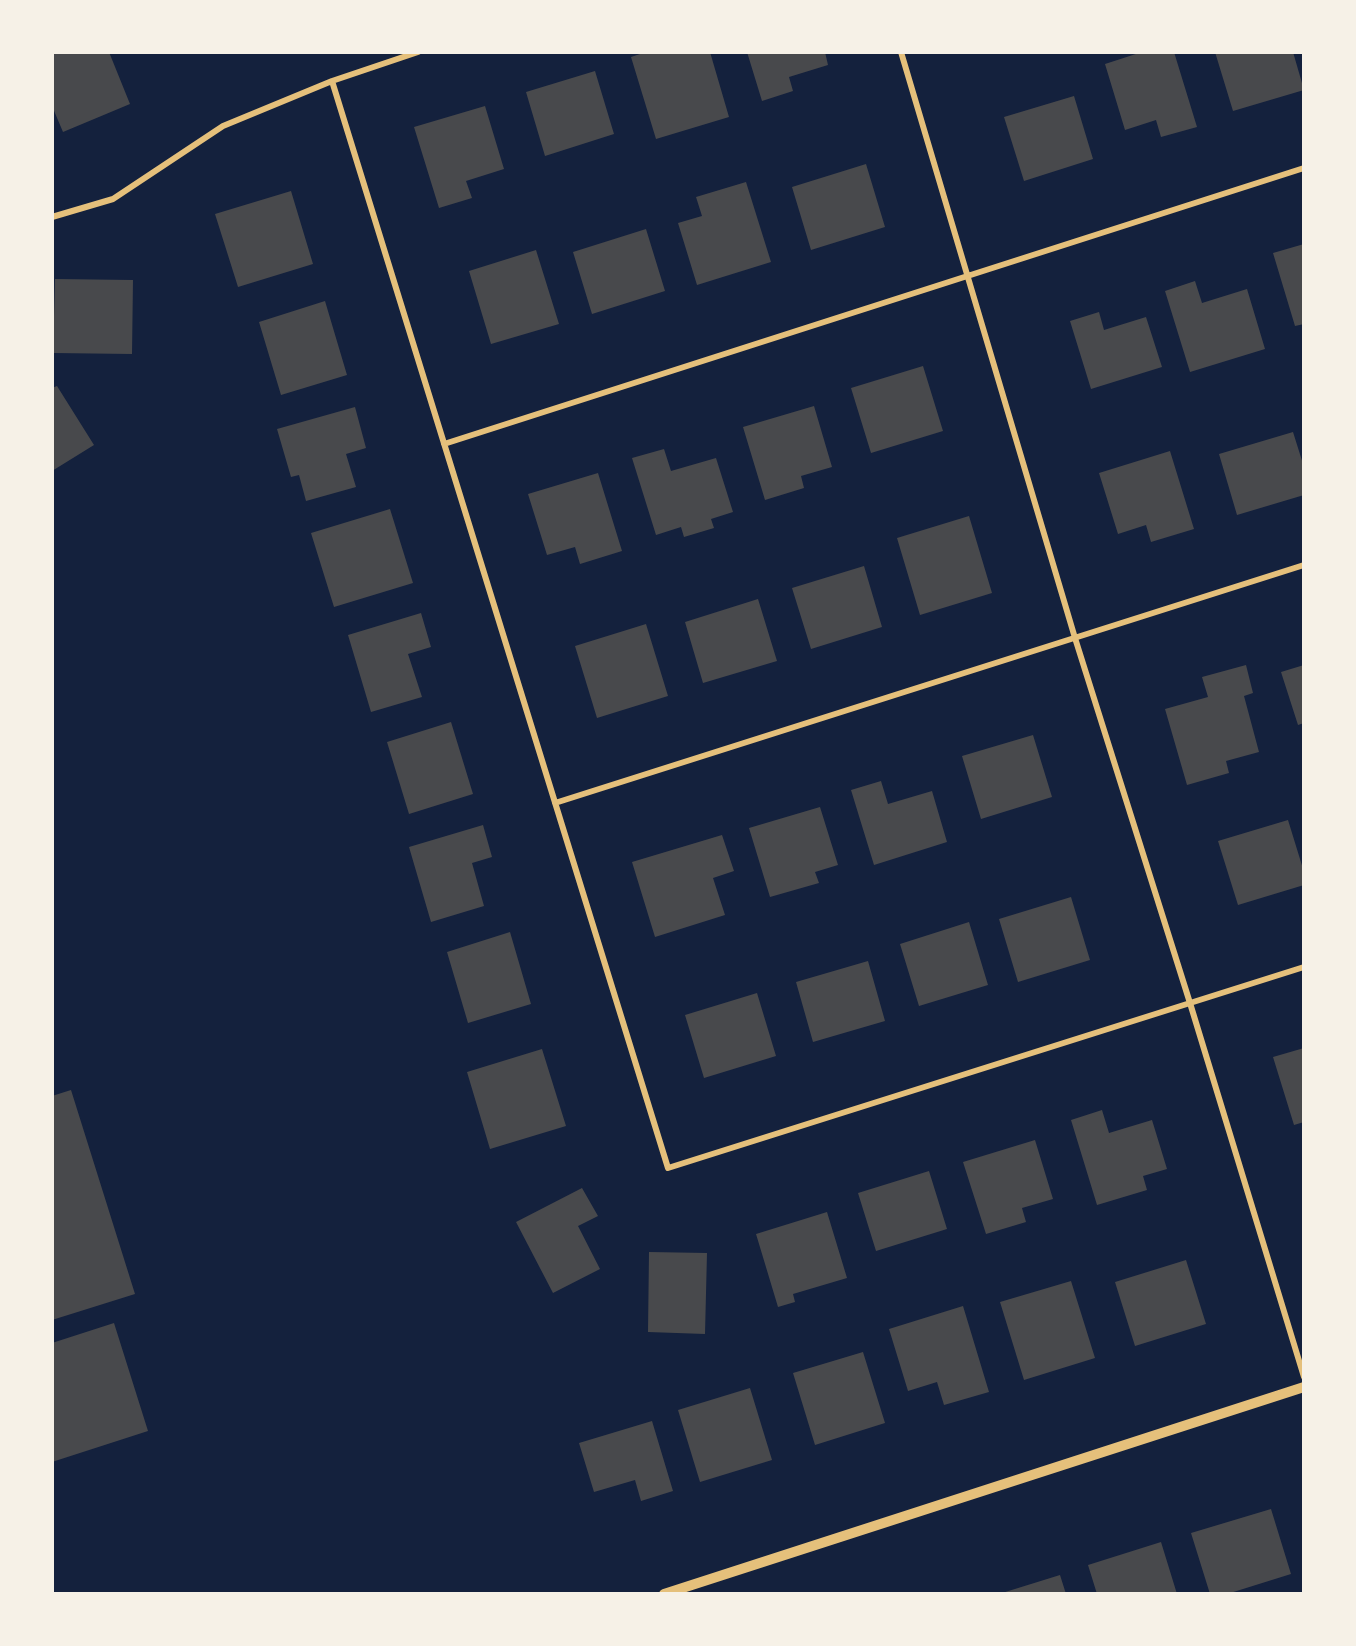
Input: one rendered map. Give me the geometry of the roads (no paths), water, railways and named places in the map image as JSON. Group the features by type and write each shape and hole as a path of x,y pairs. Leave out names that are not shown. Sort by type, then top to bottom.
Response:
{"street":[{"path":"52,218 113,199 222,126 332,81 418,52"},
{"path":"901,52 1075,638 1304,1377"},
{"path":"332,81 668,1168 1304,967"},
{"path":"444,444 1304,168"},
{"path":"555,803 1304,565"},
{"path":"664,1593 1304,1387"}]}
